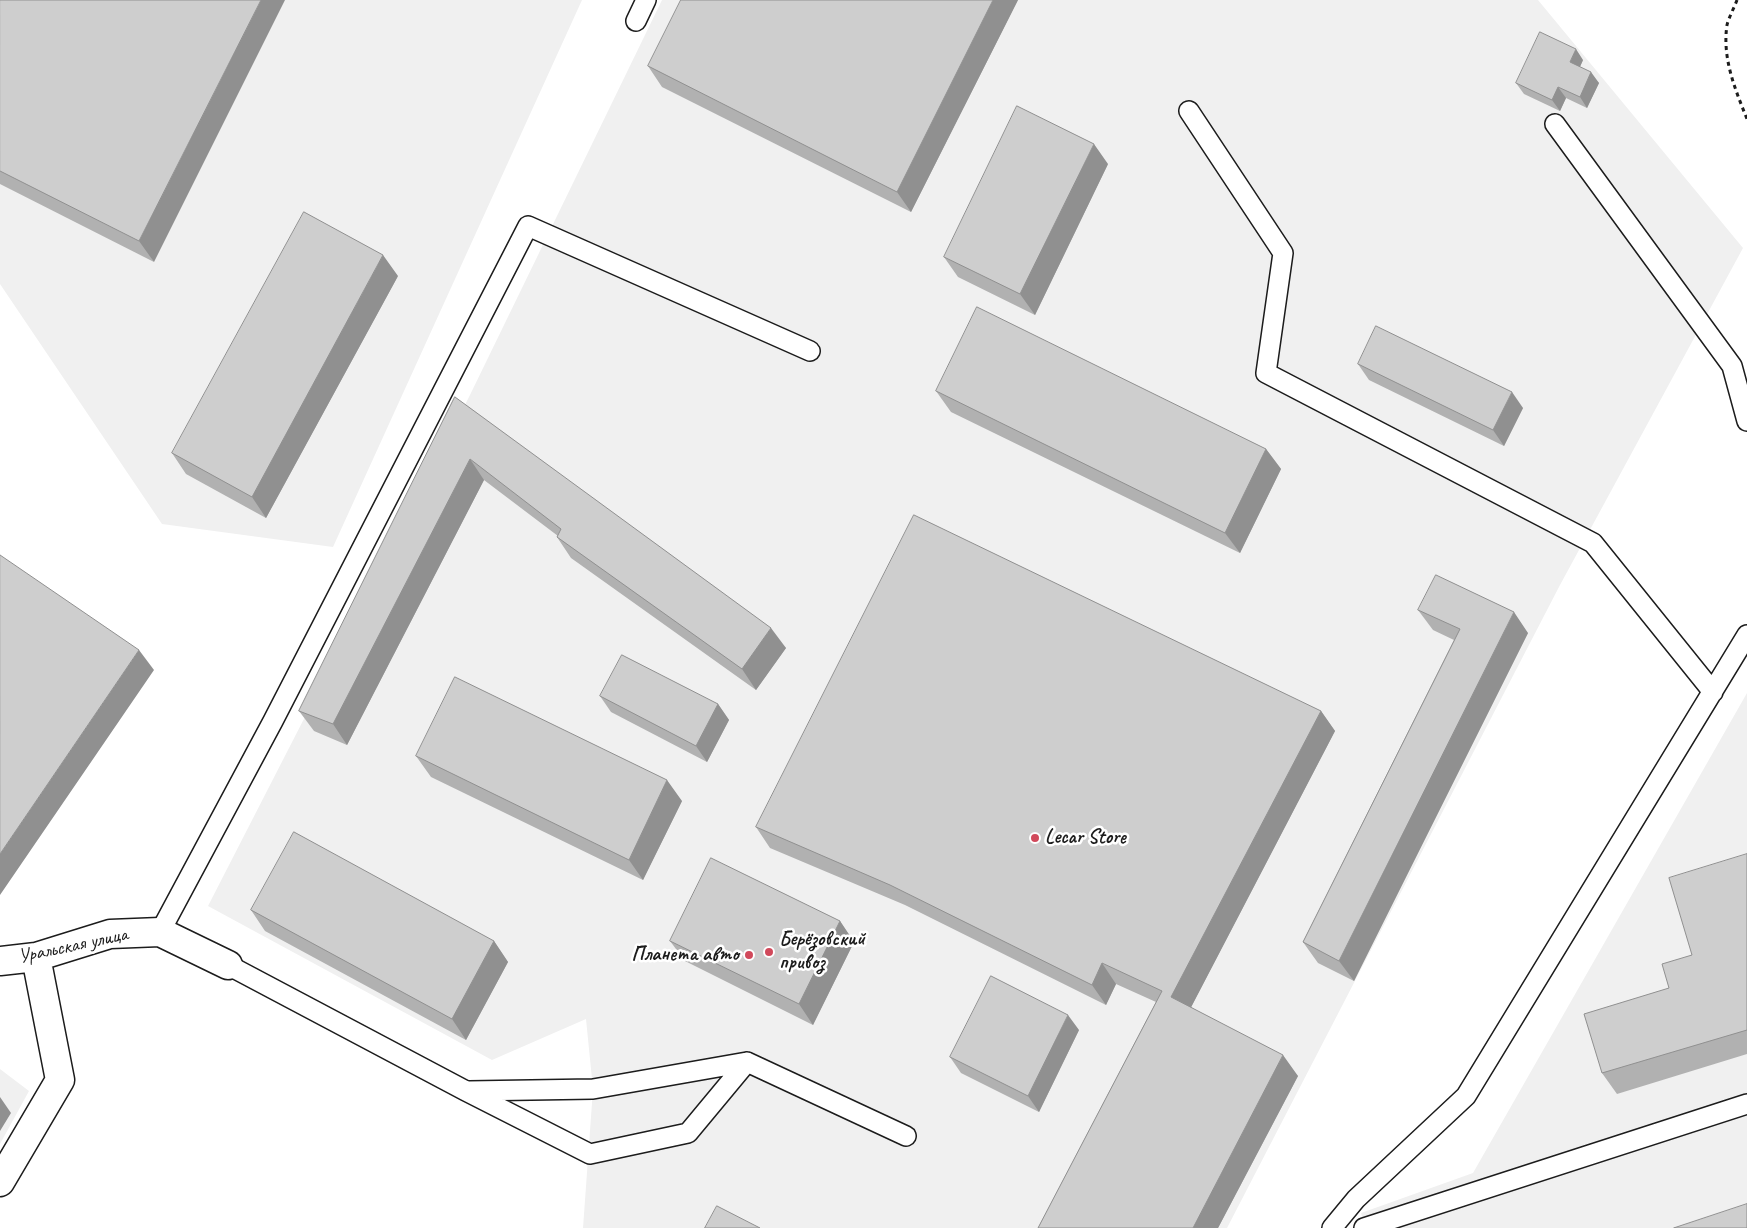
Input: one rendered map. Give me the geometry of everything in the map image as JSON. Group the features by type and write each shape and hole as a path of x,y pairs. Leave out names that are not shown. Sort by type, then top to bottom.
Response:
{"street":[{"name":"Уральская улица","path":"0,961 36,957 110,934 160,932 228,965"},
{"path":"0,1182 60,1080 36,957"}],"lane":[{"path":"636,21 646,0"},
{"path":"1189,111 1282,253 1266,373 1593,543 1713,692"},
{"path":"1555,124 1732,366 1747,421"},
{"path":"160,932 273,721 528,226 810,351"},
{"path":"1332,1228 1356,1198 1466,1096 1747,635"},
{"path":"228,965 466,1091 590,1154 688,1134 747,1062"},
{"path":"466,1091 593,1088 747,1062 906,1136"},
{"path":"1364,1228 1747,1104"}],"path":[{"path":"1737,0 1728,24 1726,42 1730,74 1747,119"}],"shaded area":[{"path":"0,0 582,0 333,547 162,524 0,284"},
{"path":"662,0 1538,0 1743,248 1560,585 1227,1228 583,1228 593,1089 586,1019 492,1060 208,906 469,397"},
{"path":"1747,693 1747,1228 1365,1228 1361,1213 1473,1173"},
{"path":"0,1069 29,1091 0,1144"}],"building":[{"path":"0,0 261,0 139,241 0,171"},
{"path":"681,0 993,0 897,192 648,66"},
{"path":"1540,32 1576,49 1570,62 1591,72 1580,97 1558,87 1552,100 1516,83"},
{"path":"1017,106 1094,144 1020,294 944,257"},
{"path":"304,212 383,255 252,497 172,453"},
{"path":"977,307 1266,449 1225,533 936,391"},
{"path":"1376,326 1512,392 1493,430 1358,364"},
{"path":"455,397 771,628 742,669 557,537 561,529 470,459 333,724 299,711"},
{"path":"914,515 1321,711 1171,997 1283,1055 1193,1228 1038,1228 1162,991 1102,963 1092,985 890,885 756,827"},
{"path":"0,555 139,650 0,854"},
{"path":"1436,575 1514,612 1339,961 1303,942 1460,629 1418,610"},
{"path":"622,655 718,704 696,746 600,696"},
{"path":"455,677 667,780 629,860 416,756"},
{"path":"294,832 494,941 452,1019 251,910"},
{"path":"1747,854 1747,1030 1602,1073 1584,1014 1669,988 1662,964 1692,955 1669,878"},
{"name":"Берёзовский привоз","path":"711,858 840,921 799,1004 670,941"},
{"path":"991,976 1068,1015 1028,1096 950,1057"},
{"path":"1747,1204 1747,1228 1674,1228"},
{"path":"717,1206 760,1228 705,1228"}],"place":[{"name":"Lecar Store","path":"1035,838"},
{"name":"Берёзовский привоз","path":"769,952"},
{"name":"Планета авто","path":"749,955"}]}
